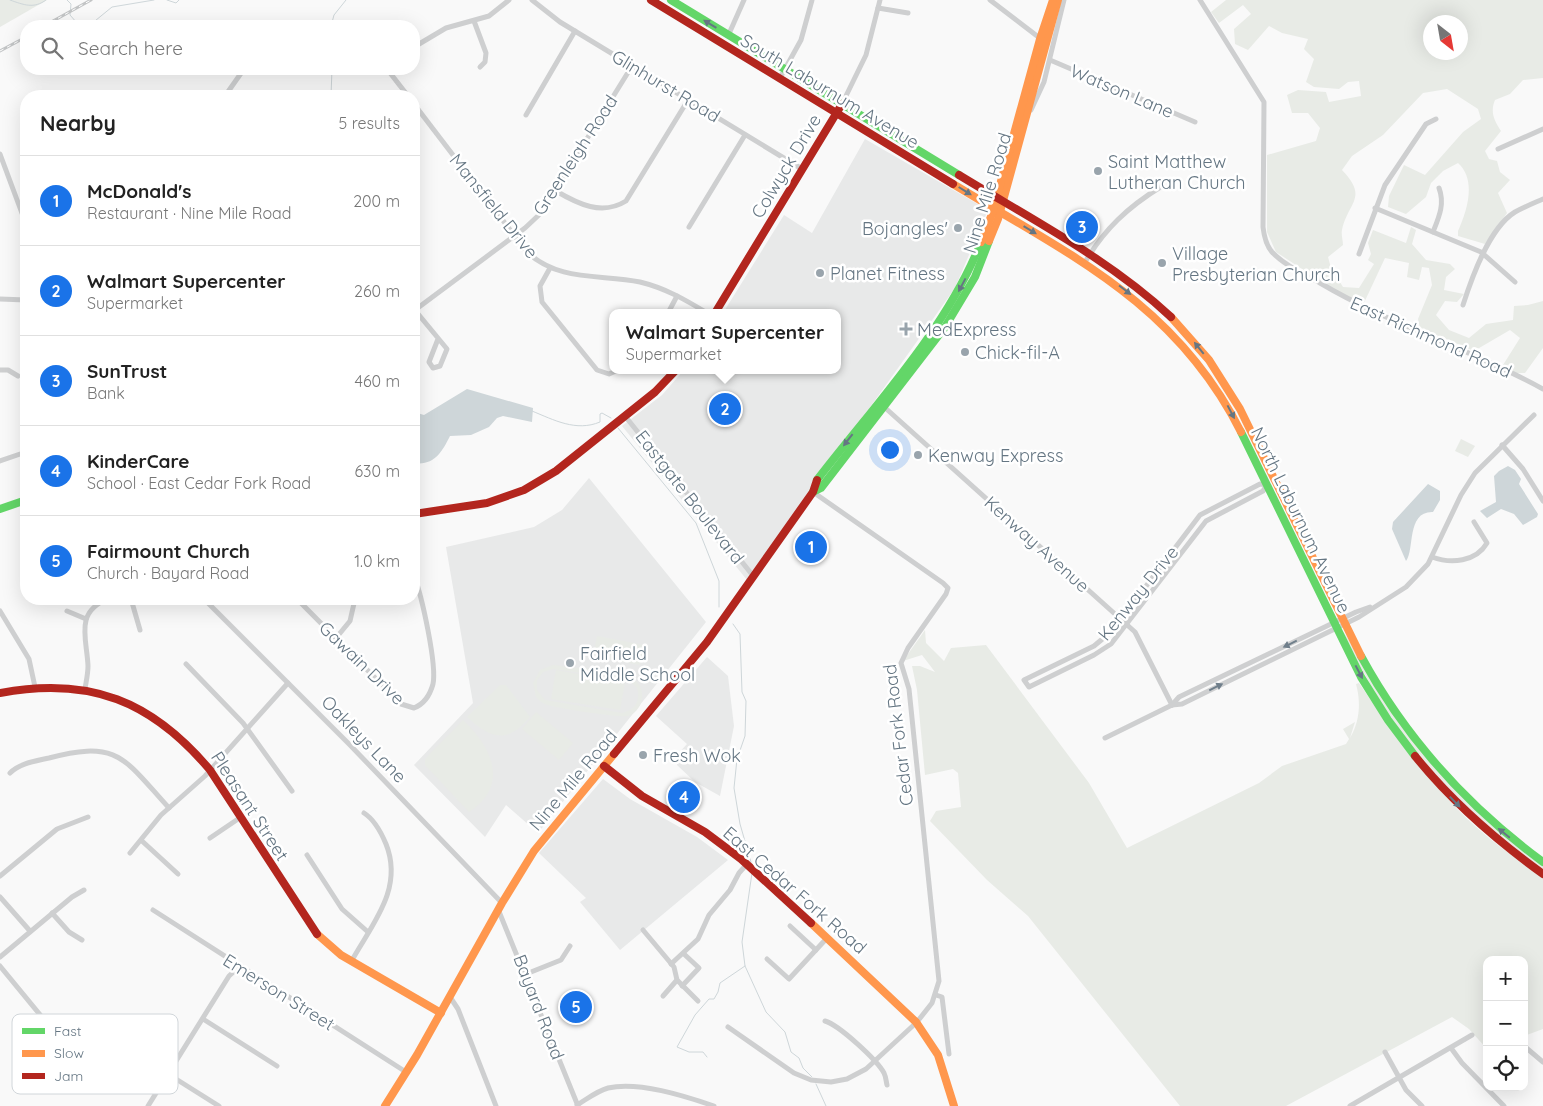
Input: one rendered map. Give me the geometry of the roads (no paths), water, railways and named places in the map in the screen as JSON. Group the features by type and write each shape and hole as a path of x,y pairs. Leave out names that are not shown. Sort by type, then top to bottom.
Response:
{"main road":[{"name":"South Laburnum Avenue","path":"651,0 997,210"},
{"name":"South Laburnum Avenue","path":"672,0 1000,201"},
{"name":"Nine Mile Road","path":"1000,201 1047,40 1053,0"},
{"name":"Nine Mile Road","path":"387,1105 441,1013 500,906 546,834 707,642 813,492 821,488 952,304 975,260 997,210 1026,117 1058,0"},
{"name":"Colwyck Drive","path":"716,309 842,104"},
{"path":"905,155 913,152 921,156 928,156"},
{"name":"North Laburnum Avenue","path":"1000,201 1089,255 1147,295 1174,319 1198,346 1222,378 1238,405 1344,621 1385,697 1427,756 1482,814 1543,862"},
{"name":"North Laburnum Avenue","path":"997,210 1136,298 1190,351 1226,403 1362,679 1381,710 1422,766 1476,822 1543,874"},
{"path":"420,513 487,503 524,490 556,471 655,392 672,374"},
{"path":"0,509 20,502"},
{"name":"Pleasant Street","path":"0,693 35,687 85,689 125,701 162,722 195,750 210,770 312,928 332,949 351,962 441,1013"},
{"name":"East Cedar Fork Road","path":"604,766 642,796 705,832 747,864 917,1022 942,1062 954,1106"}],"street":[{"path":"420,43 446,28 489,16 509,0"},
{"name":"Glinhurst Road","path":"532,0 575,31 802,169"},
{"path":"667,10 672,0"},
{"path":"723,44 744,0"},
{"path":"780,78 801,40 812,0"},
{"name":"Colwyck Drive","path":"842,104 866,55 880,0"},
{"path":"990,0 1047,40"},
{"name":"Watson Lane","path":"1026,117 1039,96 1050,60 1047,40 1064,0"},
{"name":"East Richmond Road","path":"1200,0 1264,102 1263,227 1267,243 1272,252 1284,262 1356,304 1465,351 1543,390"},
{"path":"878,8 908,13"},
{"path":"474,21 486,53 485,62 480,67"},
{"path":"526,114 575,31"},
{"name":"Watson Lane","path":"1050,60 1194,122"},
{"name":"Greenleigh Road","path":"420,305 514,236 541,213 632,66"},
{"path":"229,90 240,75"},
{"path":"391,75 403,90"},
{"path":"556,191 581,204 596,208 610,208 626,200 688,100"},
{"name":"Mansfield Drive","path":"420,112 514,236 532,256 550,268 574,275 639,282 677,296 700,309"},
{"path":"1359,254 1375,208 1390,175 1426,124 1436,119"},
{"path":"1498,149 1543,129"},
{"path":"689,227 745,135"},
{"path":"0,154 20,208"},
{"path":"1084,264 1107,228 1124,212 1162,186"},
{"path":"1433,232 1442,205 1443,198 1440,188"},
{"path":"1463,305 1483,254 1498,227 1514,213 1543,199"},
{"path":"1375,208 1483,254 1514,282"},
{"path":"550,268 540,286 542,302 597,370 609,374"},
{"path":"670,309 677,296"},
{"path":"0,300 20,300"},
{"path":"420,317 438,340 446,346 447,352 440,366 433,368 429,362 438,340"},
{"path":"0,370 8,370 18,376"},
{"name":"Kenway Avenue","path":"881,404 1138,636 1172,705"},
{"path":"1105,738 1172,705 1182,704 1400,592 1414,581 1432,557 1468,483 1484,462 1534,414"},
{"name":"Eastgate Boulevard","path":"625,416 754,578"},
{"path":"1502,445 1523,468 1543,501"},
{"path":"0,461 20,454"},
{"path":"1266,485 1276,481"},
{"name":"Kenway Drive","path":"1260,484 1266,485 1264,491 1206,521 1111,644 1094,656 1029,687 1024,680 1094,646 1112,631 1200,515 1260,484"},
{"name":"Cedar Fork Road","path":"813,492 944,582 948,588 946,594 908,648 900,664 909,689 939,981 936,995 942,997 943,1000 949,1054"},
{"path":"1432,557 1446,562 1456,562 1468,558 1484,547 1487,542 1486,538 1474,522"},
{"name":"Gawain Drive","path":"303,605 404,706 410,708 418,706 429,695 433,683 433,670 420,596"},
{"path":"85,689 88,668 84,630 86,619 98,605"},
{"path":"133,605 140,630"},
{"name":"Oakleys Lane","path":"210,605 500,906"},
{"path":"336,638 350,620 354,605"},
{"path":"67,610 86,619"},
{"path":"0,611 3,621 29,659 35,687"},
{"path":"186,664 247,728 292,791"},
{"path":"130,853 169,808 210,770 288,684"},
{"path":"10,773 18,767 75,751 103,751 129,764 169,808"},
{"path":"351,962 389,896 392,868 384,840 374,821 364,812"},
{"path":"0,876 57,829 88,817"},
{"path":"210,838 241,817"},
{"path":"142,841 178,874"},
{"path":"307,855 342,909 368,932"},
{"path":"671,964 698,939 709,915 730,890 739,873 747,864"},
{"path":"0,957 52,913 84,890"},
{"path":"0,896 30,931"},
{"name":"Bayard Road","path":"500,906 577,1105"},
{"name":"Emerson Street","path":"153,910 239,967 406,1072"},
{"path":"52,913 69,932 82,940"},
{"path":"790,926 816,950"},
{"path":"643,930 671,964 677,980 698,1001"},
{"path":"767,959 789,979 827,938"},
{"path":"526,974 561,960 570,946"},
{"path":"682,986 699,968 684,954"},
{"path":"0,966 39,1014"},
{"path":"178,1058 229,976 239,967"},
{"path":"662,996 677,980"},
{"path":"728,1027 794,1073 811,1080 831,1082 858,1075 874,1062 917,1022 928,1010 936,995"},
{"path":"450,997 458,1009 496,1106"},
{"path":"202,1019 277,1066"},
{"path":"824,1021 843,1033 874,1062 884,1073 886,1085"},
{"path":"1351,1106 1472,1036"},
{"path":"1451,1048 1462,1063 1504,1106"},
{"path":"1528,1049 1543,1062"},
{"path":"1385,1052 1406,1090 1422,1106"},
{"path":"178,1080 219,1106"},
{"path":"577,1105 605,1089 623,1087 666,1092 714,1106"},
{"path":"148,1106 156,1094"}],"waterway":[{"path":"10,0 24,5 42,3 46,0"},
{"path":"67,0 71,4 70,15 74,20"},
{"path":"96,20 112,7 154,0"},
{"path":"167,0 176,3 179,0"},
{"path":"333,20 334,15 346,0"},
{"path":"331,90 332,75"},
{"path":"532,411 565,424 582,426 600,422 600,414 602,413 611,418"},
{"path":"618,428 696,523 719,581 719,607"},
{"path":"733,624 740,634 742,692 746,701 745,736 737,759 734,788 740,824 751,862"},
{"path":"752,873 742,942 745,966 766,1012 785,1032 791,1052 799,1058 803,1068 812,1077"},
{"path":"707,1057 703,1052 689,1052 677,1047 695,1015 709,999 714,999 720,983 745,966"},
{"path":"816,1084 826,1106"}],"railway":[{"path":"55,20 91,0"},
{"path":"0,51 20,40"}],"place":[{"name":"Saint Matthew Lutheran Church","path":"1098,171"},
{"name":"SunTrust","path":"1082,227"},
{"name":"Bojangles'","path":"958,228"},
{"name":"Village Presbyterian Church","path":"1162,263"},
{"name":"Planet Fitness","path":"820,273"},
{"name":"MedExpress","path":"906,329"},
{"name":"Chick-fil-A","path":"965,352"},
{"name":"Walmart Supercenter","path":"725,409"},
{"name":"Kenway Express","path":"918,455"},
{"name":"McDonald's","path":"811,547"},
{"name":"Fairfield Middle School","path":"570,663"},
{"name":"Fresh Wok","path":"643,755"},
{"name":"KinderCare","path":"684,797"},
{"name":"Fairmount Church","path":"576,1007"}]}
